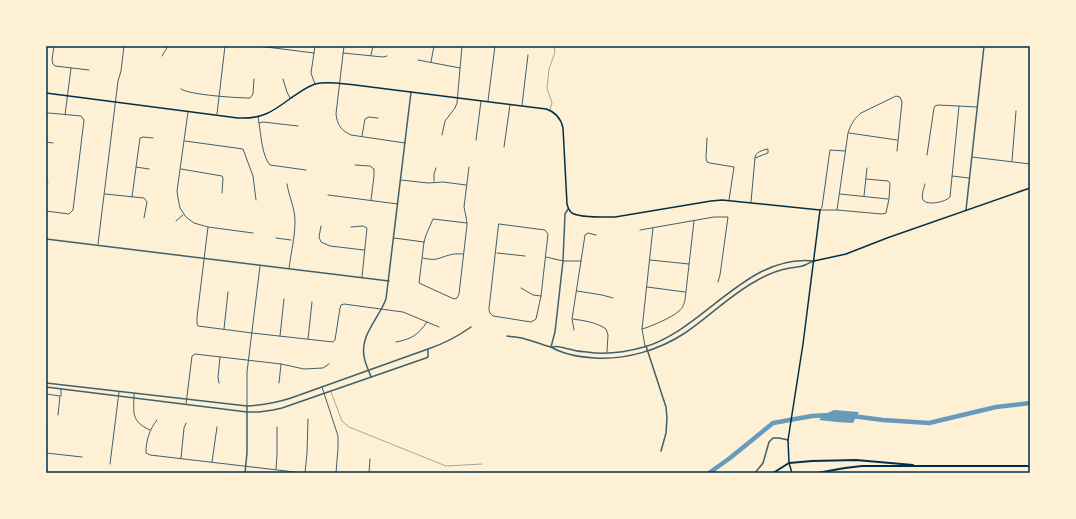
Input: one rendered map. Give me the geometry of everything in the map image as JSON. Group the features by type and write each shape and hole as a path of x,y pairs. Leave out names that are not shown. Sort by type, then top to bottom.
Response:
{"highway":[{"path":"773,473 789,464 818,461 856,460 924,466"},
{"path":"817,473 862,466 1030,466"}],"main road":[{"path":"46,93 248,119 258,118 267,114 304,89 315,84 325,83 411,92 550,110 559,117 563,128 567,204 568,209 571,212 590,217 604,218 711,201 729,200 820,210 804,344 788,440 789,464 792,473"},
{"path":"814,261 846,254 892,236 1030,188"}],"street":[{"path":"54,46 52,60 54,66 89,70"},
{"path":"98,245 124,46"},
{"path":"162,56 168,46"},
{"path":"217,115 225,46"},
{"path":"258,46 314,53"},
{"path":"315,46 311,73 315,84"},
{"path":"344,46 336,114 338,124 346,133 362,137 406,143"},
{"path":"371,56 373,46"},
{"path":"431,62 434,46"},
{"path":"442,135 445,121 455,108 462,46"},
{"path":"488,102 495,46"},
{"path":"966,210 984,46"},
{"path":"343,53 383,57 387,56"},
{"path":"522,106 528,55"},
{"path":"418,60 460,68"},
{"path":"65,115 71,68"},
{"path":"181,89 184,91 219,96 250,98 253,94 254,79"},
{"path":"283,80 287,92 291,98"},
{"path":"371,377 364,355 364,341 386,299 411,92"},
{"path":"837,210 850,124 861,113 896,96 900,98 902,102 896,151"},
{"path":"476,140 481,101"},
{"path":"504,147 510,104"},
{"path":"927,155 934,107 938,105 977,107"},
{"path":"925,184 922,196 926,202 931,203 947,200 950,196 960,106"},
{"path":"1012,162 1016,111"},
{"path":"188,112 177,191 179,205 184,214 194,223 208,227 253,233"},
{"path":"46,114 81,116 84,120 73,210 70,214 46,211"},
{"path":"362,137 365,119 369,117 378,118"},
{"path":"258,118 267,161 270,165 306,170"},
{"path":"259,123 263,122 298,126"},
{"path":"848,133 898,140"},
{"path":"132,197 140,138 153,138"},
{"path":"707,138 707,162 710,164 734,167 729,200"},
{"path":"184,141 243,149 253,176 256,200"},
{"path":"46,142 53,143"},
{"path":"751,202 755,158 756,154 768,149 768,153 755,158"},
{"path":"846,151 830,150 822,207 820,210 884,214 887,211 890,183 888,181 866,178"},
{"path":"972,156 1030,164"},
{"path":"355,165 370,166 374,169 371,200"},
{"path":"136,167 148,168"},
{"path":"467,223 433,219 424,242 419,283 452,298 457,298 459,294 467,223 464,207 469,167"},
{"path":"434,182 436,168"},
{"path":"864,196 867,168"},
{"path":"181,169 222,176 222,193"},
{"path":"952,176 969,178"},
{"path":"401,180 467,185"},
{"path":"287,184 294,209 295,221 289,269"},
{"path":"104,194 146,199 147,202 144,218"},
{"path":"839,194 889,199"},
{"path":"328,195 398,204"},
{"path":"551,347 555,332 563,261 565,214 568,209"},
{"path":"176,221 184,214"},
{"path":"640,230 714,217 728,217 718,282"},
{"path":"642,329 649,328 679,312 684,302 694,220"},
{"path":"499,224 545,230 548,234 541,296 536,319 531,322 493,316 490,313 489,310 496,253 499,224"},
{"path":"321,226 321,242 330,246 364,250"},
{"path":"351,227 363,226 367,228 362,278"},
{"path":"208,227 197,324 201,327 330,342 334,341 341,305 344,304 403,312 439,327"},
{"path":"653,227 642,329 647,351 666,407 666,433 661,451"},
{"path":"574,330 572,319 585,235 588,233 596,235"},
{"path":"276,238 292,240"},
{"path":"394,238 424,242"},
{"path":"46,239 389,281"},
{"path":"496,253 525,256"},
{"path":"422,258 434,259 449,254 464,254"},
{"path":"546,257 563,261 581,261"},
{"path":"649,260 689,264"},
{"path":"551,347 606,353 625,351 646,346 667,338 682,329 753,275 788,262 804,260 814,261"},
{"path":"507,336 523,338 551,347 559,352 588,358 625,356 647,351 669,342 685,333 736,294 756,281 768,275 790,268 805,266 814,261"},
{"path":"245,473 247,454 247,372 260,266"},
{"path":"646,287 686,292"},
{"path":"521,288 533,295 541,296"},
{"path":"733,290 736,294"},
{"path":"576,291 602,294 613,298"},
{"path":"224,330 228,292"},
{"path":"280,336 284,299"},
{"path":"308,340 312,302"},
{"path":"572,319 587,321 603,326 606,329 608,335 606,353"},
{"path":"396,342 406,340 414,336 427,322"},
{"path":"46,383 247,406 275,403 322,388 428,350 459,336 471,327"},
{"path":"46,387 186,405 259,412 273,410 426,358 428,357 428,350"},
{"path":"186,405 193,354 281,364 304,369 318,369 329,364"},
{"path":"219,383 218,377 220,357"},
{"path":"278,383 281,364"},
{"path":"322,388 338,436 336,473"},
{"path":"58,415 61,389"},
{"path":"110,464 119,391"},
{"path":"134,393 133,412 140,425 150,430"},
{"path":"46,394 60,396"},
{"path":"157,420 150,430 147,440 146,453 150,455 304,473 307,453 308,419"},
{"path":"181,458 184,428 186,423"},
{"path":"212,462 217,427"},
{"path":"276,470 277,427"},
{"path":"46,440 47,431"},
{"path":"755,473 763,463 769,442 773,438 788,440"},
{"path":"46,453 82,457"},
{"path":"369,473 370,459"}],"lane":[{"path":"550,110 552,103 547,88 549,69 555,52 554,46"},
{"path":"331,391 342,420 349,427 446,466 482,464"}],"water":[{"path":"834,410 859,412 853,423 819,420 823,415"}],"waterway":[{"path":"852,416 929,423 996,407 1030,403"},
{"path":"709,473 773,423 812,416 829,415"}]}
